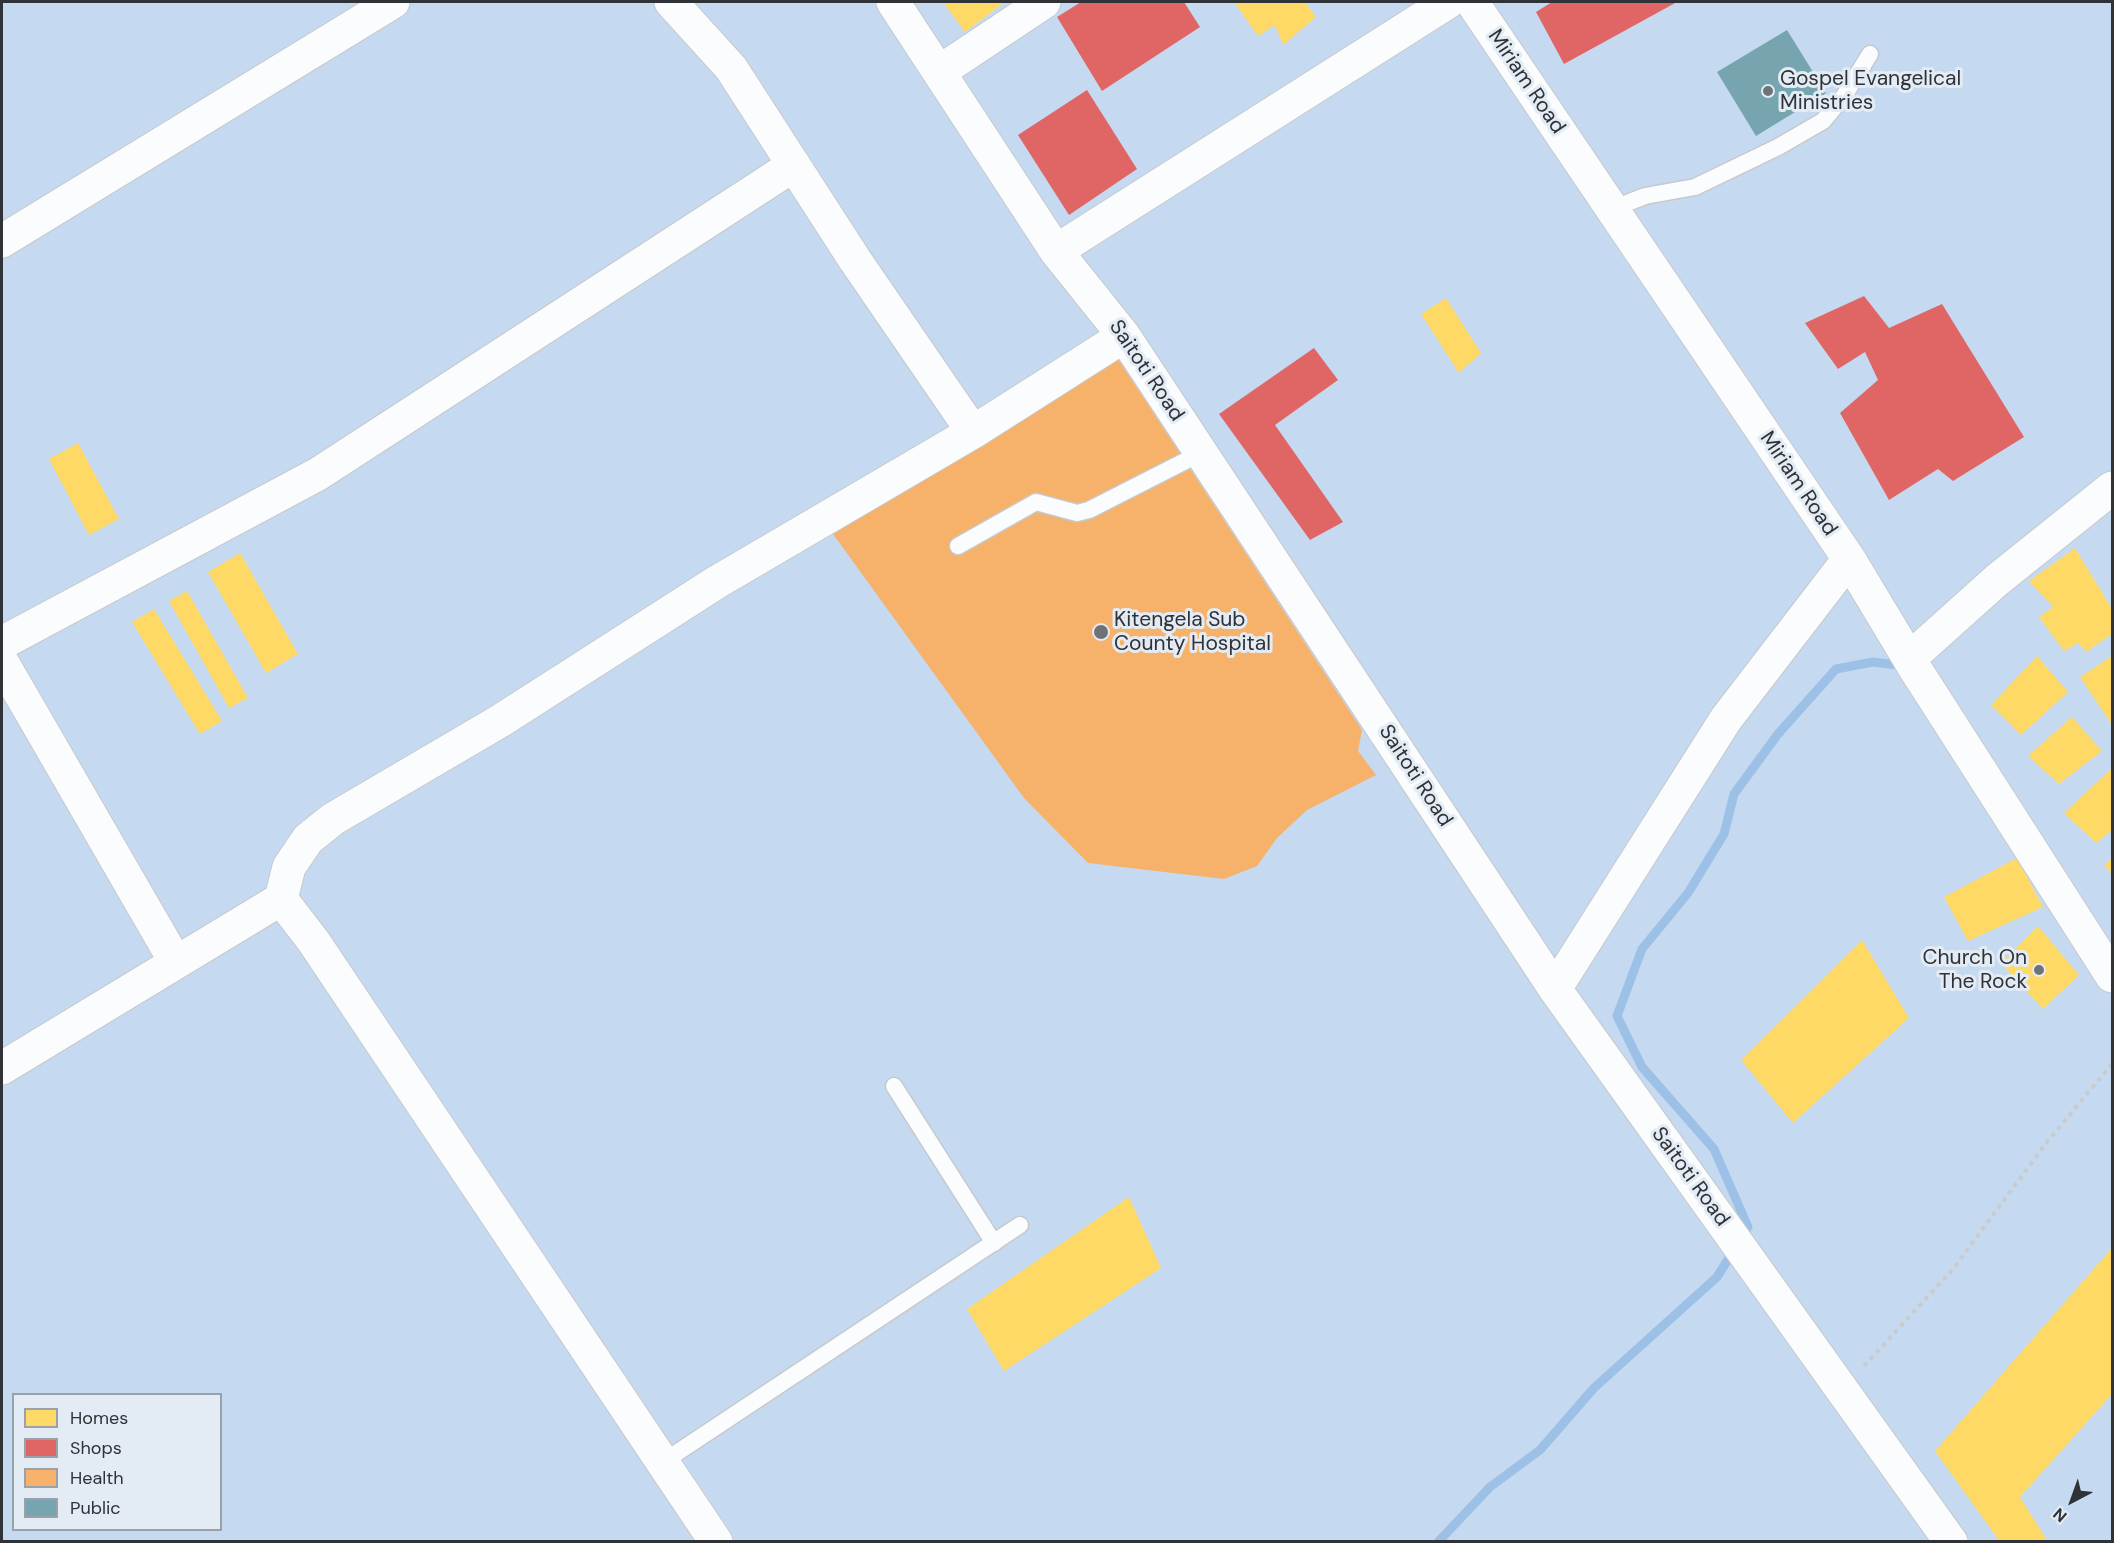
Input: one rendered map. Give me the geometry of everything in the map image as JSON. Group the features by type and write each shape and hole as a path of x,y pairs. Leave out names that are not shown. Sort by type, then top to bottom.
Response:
{"street":[{"path":"2,241 393,2"},
{"path":"671,2 730,68 855,260 973,432"},
{"name":"Saitoti Road","path":"893,2 1056,251 1124,336 1556,989 1950,1542"},
{"path":"939,72 1044,2"},
{"path":"1056,251 1448,2"},
{"name":"Miriam Road","path":"1472,2 1849,559 1909,659 2112,976"},
{"path":"2,643 318,474 794,165"},
{"path":"2,1068 280,899 289,867 308,839 333,819 500,721 717,582 973,432 1124,336"},
{"path":"1909,659 1997,580 2112,488"},
{"path":"1556,989 1726,719 1849,559"},
{"path":"2,662 175,962"},
{"path":"280,899 314,942 716,1542"}],"lane":[{"path":"1612,209 1645,196 1704,183 1778,147 1823,121 1844,96 1870,54"},
{"path":"958,546 1036,502 1077,513 1089,510 1201,453"},
{"path":"894,1086 994,1243"},
{"path":"663,1462 1020,1225"}],"path":[{"path":"1842,1390 1953,1269 2047,1142 2112,1064"}],"shaded area":[{"path":"2,2 2112,2 2112,1541 2,1542"}],"building: Homes":[{"path":"943,2 1005,2 965,32"},
{"path":"1234,2 1305,2 1316,17 1283,45 1275,25 1258,36"},
{"path":"1446,298 1481,353 1459,373 1421,314"},
{"path":"78,443 119,519 89,535 49,459"},
{"path":"2075,548 2112,609 2112,634 2086,652 2078,643 2064,651 2039,617 2053,607 2029,581"},
{"path":"240,553 298,654 266,673 208,572"},
{"path":"187,591 248,698 229,708 169,601"},
{"path":"154,609 222,721 200,734 132,622"},
{"path":"2037,656 2068,692 2021,735 1991,705"},
{"path":"2112,656 2112,725 2080,677"},
{"path":"2072,717 2102,751 2059,784 2028,756"},
{"path":"2111,769 2112,830 2096,843 2064,813"},
{"path":"2017,858 2043,907 1968,941 1944,897"},
{"path":"2112,858 2112,874 2104,865"},
{"path":"2038,926 2079,975 2043,1009 2001,964"},
{"path":"1862,940 1909,1018 1793,1123 1741,1060"},
{"path":"1129,1197 1161,1268 1004,1371 967,1309"},
{"path":"2112,1248 2112,1394 2020,1497 2048,1542 2000,1542 1935,1451"}],"building: Shops":[{"path":"1081,2 1184,2 1200,27 1102,91 1057,17"},
{"path":"1552,2 1677,2 1564,64 1536,12"},
{"path":"1087,90 1137,169 1069,215 1018,135"},
{"path":"1864,296 1889,328 1942,304 2024,437 1953,481 1938,469 1889,500 1840,413 1878,380 1865,352 1838,369 1805,323"},
{"path":"1314,348 1338,380 1275,425 1343,522 1310,540 1219,414"}],"building: Health":[{"name":"Kitengela Sub County Hospital","path":"1114,353 1362,730 1358,751 1376,775 1307,810 1277,838 1257,866 1224,879 1088,863 1024,798 833,534"}],"building: Public":[{"path":"1787,30 1826,93 1756,136 1717,72"}],"waterway":[{"path":"1741,1239 1748,1227 1714,1149 1642,1067 1617,1016 1642,949 1688,893 1724,834 1734,794 1778,734 1836,669 1873,662 1905,666"},
{"path":"1438,1542 1490,1487 1540,1450 1594,1388 1717,1277 1734,1250"}],"place":[{"name":"Gospel Evangelical Ministries","path":"1768,91"},
{"name":"Kitengela Sub County Hospital","path":"1101,632"},
{"name":"Church On The Rock","path":"2039,970"}]}
